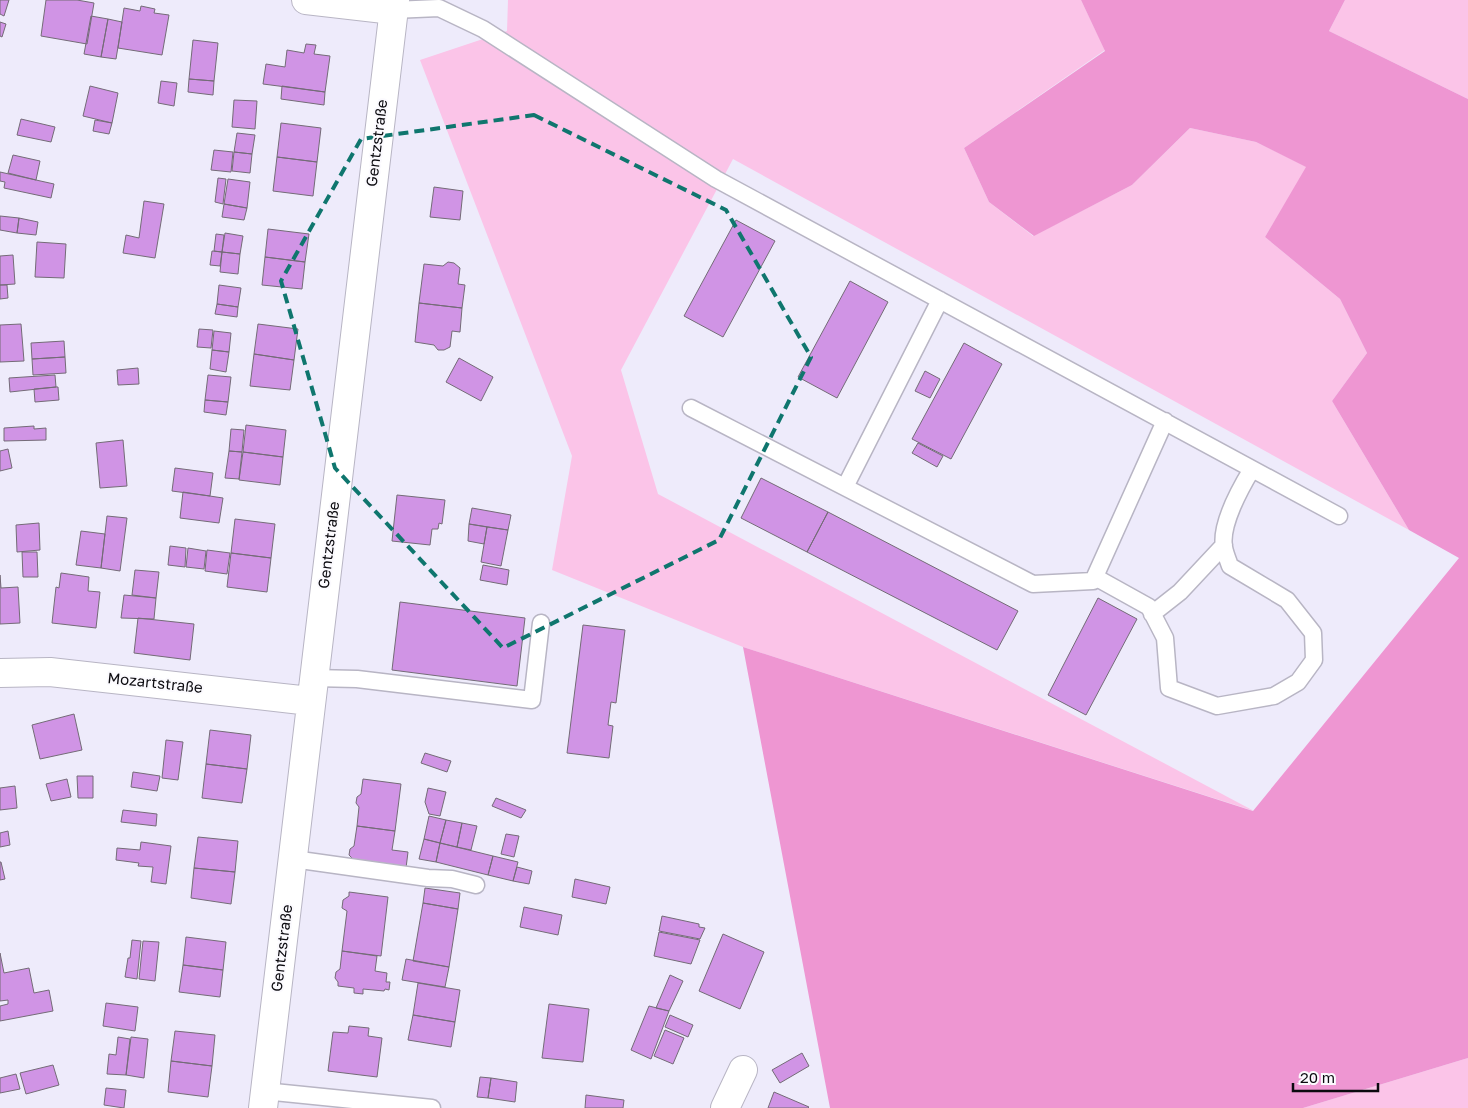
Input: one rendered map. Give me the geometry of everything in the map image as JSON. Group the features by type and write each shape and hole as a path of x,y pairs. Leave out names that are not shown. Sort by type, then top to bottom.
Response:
{"street":[{"path":"306,0 394,5"},
{"name":"Gentzstraße","path":"264,1099 394,5"},
{"name":"Mozartstraße","path":"0,673 50,672 312,689"},
{"path":"725,1108 743,1070"}],"lane":[{"path":"394,5 439,8 483,29 716,179 1339,516"},
{"path":"845,486 940,300"},
{"path":"692,408 1033,584 1093,582 1165,421"},
{"path":"1095,577 1149,607 1164,638 1169,688 1216,706 1274,696 1298,682 1314,660 1313,633 1287,600 1230,566 1224,545 1226,525 1243,484 1252,469"},
{"path":"1152,614 1180,592 1224,545"},
{"path":"312,689 357,679 532,700 541,623"},
{"path":"293,859 428,878 452,879 476,885"},
{"name":"Gentzstraße","path":"264,1099 432,1108"}],"highlighted area":[{"path":"534,115 726,210 811,357 719,540 503,648 335,468 281,281 361,139"}],"shaded area":[{"path":"508,0 1081,0 1105,50 964,148 989,202 1033,236 1132,185 1190,128 1256,142 1307,167 1265,237 1340,299 1367,353 1332,401 1409,530 733,159 621,370 658,494 1254,811 743,647 552,570 572,456 420,60 507,31"},
{"path":"1081,0 1345,0 1329,31 1468,99 1468,1058 1303,1108 830,1108 743,647 1253,811 1459,558 1409,530 1332,401 1367,353 1340,299 1265,237 1306,167 1256,142 1190,128 1132,185 1034,236 989,202 964,148 1105,51"},
{"path":"1345,0 1468,0 1468,99 1329,31"},
{"path":"1468,1058 1468,1108 1303,1108"}],"building":[{"path":"0,0 9,0 4,16 0,14"},
{"path":"46,0 77,0 94,3 87,44 41,36"},
{"path":"141,6 155,9 154,13 169,15 162,55 118,48 124,8 140,11"},
{"path":"91,16 108,19 101,57 84,54"},
{"path":"108,19 122,22 116,59 101,57"},
{"path":"0,22 6,24 2,37 0,36"},
{"path":"193,40 218,43 214,81 189,79"},
{"path":"306,44 316,45 314,54 330,56 325,92 263,84 266,64 285,67 287,50 304,53"},
{"path":"189,79 214,81 213,95 188,92"},
{"path":"161,81 177,83 174,106 158,103"},
{"path":"90,86 118,93 112,123 83,116"},
{"path":"282,86 325,92 324,105 281,99"},
{"path":"234,100 257,101 255,129 232,127"},
{"path":"21,119 55,127 51,142 17,135"},
{"path":"95,120 112,123 109,134 93,131"},
{"path":"281,123 321,128 317,162 277,157"},
{"path":"237,133 255,135 252,154 234,152"},
{"path":"214,150 233,152 231,172 211,170"},
{"path":"234,152 252,154 250,173 232,171"},
{"path":"13,155 40,161 36,180 8,173"},
{"path":"277,157 317,162 313,196 273,191"},
{"path":"0,172 54,184 51,198 4,188 5,182 0,181"},
{"path":"218,178 226,179 223,204 215,202"},
{"path":"228,179 250,182 247,208 224,204"},
{"path":"434,187 463,191 460,220 430,217"},
{"path":"144,201 164,204 155,258 123,253 126,235 139,238"},
{"path":"224,204 247,208 244,220 222,217"},
{"path":"0,216 19,218 17,233 0,230"},
{"path":"19,218 38,222 36,235 17,233"},
{"path":"736,220 775,241 723,337 684,316"},
{"path":"268,229 309,234 305,262 265,257"},
{"path":"225,233 243,236 240,254 222,252"},
{"path":"216,234 224,235 222,252 214,251"},
{"path":"37,242 66,244 64,278 35,277"},
{"path":"212,251 222,252 220,266 210,265"},
{"path":"222,252 240,254 238,274 220,272"},
{"path":"13,255 15,284 0,285 0,256"},
{"path":"265,257 305,262 302,289 262,285"},
{"path":"448,262 454,263 460,268 458,284 465,285 462,308 419,303 424,264 443,266"},
{"path":"850,281 888,302 837,398 798,377"},
{"path":"0,285 7,285 8,298 0,299"},
{"path":"219,285 241,288 238,307 217,304"},
{"path":"419,303 462,308 460,332 452,331 450,347 438,350 434,345 415,342"},
{"path":"217,304 238,307 237,317 215,314"},
{"path":"21,324 24,361 0,362 0,325"},
{"path":"258,324 298,329 294,360 254,354"},
{"path":"199,329 213,330 211,348 197,347"},
{"path":"214,331 231,333 229,352 212,350"},
{"path":"64,341 65,357 32,359 31,343"},
{"path":"964,343 1002,364 951,459 912,439"},
{"path":"212,350 229,352 226,372 210,369"},
{"path":"254,354 294,360 290,390 250,386"},
{"path":"65,357 66,373 33,375 32,359"},
{"path":"459,358 493,377 481,401 446,382"},
{"path":"138,368 139,384 118,385 117,370"},
{"path":"925,371 940,379 930,398 915,391"},
{"path":"55,375 56,387 10,392 9,378"},
{"path":"208,375 231,377 228,402 205,400"},
{"path":"58,387 59,400 35,402 34,389"},
{"path":"205,400 228,402 226,415 204,412"},
{"path":"246,425 286,430 283,457 243,452"},
{"path":"34,426 34,429 46,428 46,440 4,441 4,428"},
{"path":"231,429 244,430 242,452 229,451"},
{"path":"123,440 127,486 100,488 96,443"},
{"path":"918,443 943,456 937,467 912,453"},
{"path":"8,449 12,468 0,471 0,451"},
{"path":"229,451 242,452 239,479 225,478"},
{"path":"243,452 283,457 280,485 239,480"},
{"path":"175,468 213,473 210,496 172,491"},
{"path":"761,478 828,512 807,552 741,518"},
{"path":"183,492 223,498 219,523 180,518"},
{"path":"397,495 445,500 442,524 439,523 438,529 432,529 430,545 392,541"},
{"path":"472,508 511,515 508,530 469,524"},
{"path":"828,512 1018,611 997,650 807,552"},
{"path":"107,516 127,518 120,571 101,568"},
{"path":"235,519 275,524 271,558 231,553"},
{"path":"39,523 40,550 17,552 16,525"},
{"path":"469,524 487,527 484,544 468,541"},
{"path":"487,527 508,530 501,566 481,562"},
{"path":"81,531 105,534 101,568 76,565"},
{"path":"170,546 186,548 185,567 168,565"},
{"path":"188,548 206,551 204,569 186,567"},
{"path":"207,550 230,553 227,574 205,571"},
{"path":"22,552 37,552 38,577 23,577"},
{"path":"231,553 271,558 267,592 227,587"},
{"path":"483,565 509,570 507,585 480,580"},
{"path":"135,570 159,572 156,598 132,595"},
{"path":"61,573 89,577 88,591 100,592 96,628 52,623 56,587 59,588"},
{"path":"0,575 1,588 18,587 20,623 0,624"},
{"path":"124,595 156,598 154,619 121,618"},
{"path":"1098,598 1137,619 1086,715 1048,695"},
{"path":"400,602 525,618 517,686 392,670"},
{"path":"138,618 194,624 190,660 134,653"},
{"path":"583,625 625,630 616,703 611,702 608,725 613,726 609,758 567,753"},
{"path":"74,714 82,750 40,759 32,725"},
{"path":"210,730 251,735 247,769 206,764"},
{"path":"166,740 183,742 178,780 162,778"},
{"path":"425,753 451,761 447,772 421,763"},
{"path":"206,764 247,769 242,803 202,798"},
{"path":"133,772 160,776 157,791 131,787"},
{"path":"77,776 93,776 93,798 78,798"},
{"path":"67,779 71,797 51,801 46,784"},
{"path":"363,779 401,784 395,831 357,826 359,807 356,803 357,797 361,794"},
{"path":"15,786 17,808 0,810 0,788"},
{"path":"428,788 446,792 440,816 429,814 425,802"},
{"path":"496,798 526,810 521,818 492,806"},
{"path":"123,810 157,814 156,826 121,822"},
{"path":"429,816 446,820 440,843 424,839"},
{"path":"446,820 462,823 457,847 440,843"},
{"path":"462,823 477,826 471,850 457,847"},
{"path":"357,826 395,831 392,850 408,852 406,868 352,861 349,855 350,849 354,846"},
{"path":"8,831 10,845 0,847 0,833"},
{"path":"506,834 519,836 514,857 501,854"},
{"path":"198,837 238,841 235,872 194,868"},
{"path":"424,839 440,843 436,862 419,859"},
{"path":"141,842 171,846 166,884 151,882 153,867 138,866 139,863 116,860 117,848 140,850"},
{"path":"440,843 493,856 488,875 436,862"},
{"path":"493,856 518,862 513,881 488,875"},
{"path":"0,862 5,879 0,880"},
{"path":"517,867 532,871 529,884 513,881"},
{"path":"194,868 235,872 231,904 191,898"},
{"path":"575,879 610,887 606,904 572,897"},
{"path":"425,888 460,893 458,909 423,903"},
{"path":"349,892 388,897 381,956 342,951 347,911 342,908 343,900 349,896"},
{"path":"423,903 458,909 449,967 413,961"},
{"path":"524,907 562,915 558,935 520,927"},
{"path":"662,916 699,924 699,927 705,928 700,939 659,931"},
{"path":"659,932 700,940 691,964 654,956"},
{"path":"723,934 764,952 740,1009 699,991"},
{"path":"186,937 226,942 223,970 183,965"},
{"path":"132,940 141,941 137,979 125,977"},
{"path":"143,941 159,942 155,981 139,979"},
{"path":"342,951 377,956 375,971 387,973 386,982 390,982 389,990 363,989 363,994 354,993 354,988 338,986 335,978 336,972 340,969"},
{"path":"0,953 4,973 29,968 34,993 49,990 53,1011 0,1021 0,1006 8,1004 8,1000 0,1001"},
{"path":"406,959 449,967 445,987 402,980"},
{"path":"183,965 223,970 220,997 179,992"},
{"path":"670,975 683,981 669,1011 656,1008"},
{"path":"418,983 460,990 455,1022 413,1015"},
{"path":"106,1003 138,1007 135,1031 103,1026"},
{"path":"549,1004 589,1009 583,1062 542,1058"},
{"path":"649,1006 669,1011 651,1059 631,1050"},
{"path":"413,1015 455,1022 451,1047 408,1040"},
{"path":"670,1015 693,1025 688,1037 665,1027"},
{"path":"349,1026 369,1028 368,1036 382,1038 377,1077 328,1071 333,1032 348,1033"},
{"path":"665,1030 684,1038 673,1064 654,1056"},
{"path":"175,1031 215,1035 212,1066 171,1061"},
{"path":"118,1037 130,1039 126,1075 107,1074 109,1054 116,1055"},
{"path":"131,1037 148,1039 144,1078 126,1075"},
{"path":"802,1053 809,1066 780,1083 772,1070"},
{"path":"171,1061 212,1066 208,1097 168,1092"},
{"path":"53,1065 59,1085 26,1094 20,1073"},
{"path":"16,1074 20,1089 0,1093 0,1078"},
{"path":"480,1077 491,1078 488,1098 477,1097"},
{"path":"491,1078 517,1082 515,1102 488,1098"},
{"path":"106,1088 126,1090 124,1108 104,1105"},
{"path":"774,1092 809,1107 768,1108"},
{"path":"586,1095 624,1100 623,1108 585,1108"}]}
